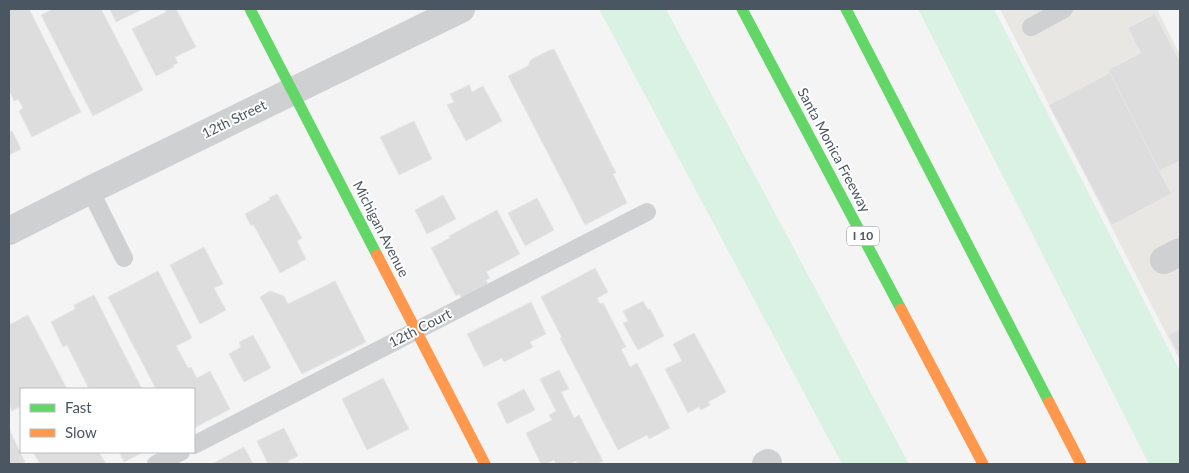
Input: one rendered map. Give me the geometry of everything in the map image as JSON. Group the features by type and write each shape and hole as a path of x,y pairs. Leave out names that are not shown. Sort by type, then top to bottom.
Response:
{"main road":[{"name":"Michigan Avenue","path":"250,9 485,464"},
{"name":"Santa Monica Freeway","path":"742,9 983,464"},
{"path":"846,9 1081,464"}],"street":[{"name":"12th Street","path":"9,231 292,90 461,9"}],"lane":[{"path":"1030,26 1064,9"},
{"path":"90,190 124,258"},
{"name":"12th Court","path":"195,444 646,212"},
{"path":"156,464 179,453"}],"shaded area":[{"path":"1000,9 1157,9 1180,55 1180,361"}],"green space":[{"path":"599,9 666,9 909,464 842,464"},
{"path":"918,9 994,9 1180,371 1180,464 1149,464"}],"building":[{"path":"9,9 29,9 81,112 32,137 19,111 23,108 18,99 14,101 9,90"},
{"path":"53,9 101,9 143,90 93,116 41,15"},
{"path":"110,9 143,9 116,22"},
{"path":"165,9 176,9 196,47 175,57 178,63 173,65 174,67 156,76 132,29 166,12"},
{"path":"1155,14 1180,62 1180,161 1159,171 1108,70 1141,53 1128,28"},
{"path":"554,49 616,173 613,174 627,203 585,225 508,76 528,66 534,58"},
{"path":"1110,73 1171,194 1112,225 1049,105"},
{"path":"469,85 472,92 483,86 502,121 466,141 447,105 454,102 450,94"},
{"path":"414,121 432,159 399,175 380,137"},
{"path":"9,128 21,149 9,155"},
{"path":"277,194 302,238 297,241 306,259 280,273 253,224 251,226 245,214"},
{"path":"443,195 456,219 427,234 415,210"},
{"path":"537,198 554,230 525,246 508,213"},
{"path":"497,210 520,254 486,272 490,278 486,280 488,284 462,298 459,294 456,296 431,248"},
{"path":"204,247 223,284 214,288 226,310 200,324 170,265"},
{"path":"595,268 608,292 597,298 600,304 603,303 626,347 621,349 630,367 637,363 670,428 649,439 647,435 618,450 541,297"},
{"path":"158,271 192,338 176,346 188,368 191,367 197,378 210,371 230,409 195,427 195,388 155,388 108,297"},
{"path":"335,281 366,342 302,374 260,297 270,291 284,296 288,304"},
{"path":"94,295 141,388 88,388 67,345 63,347 51,322 75,309 74,305"},
{"path":"643,301 648,310 650,309 664,336 638,350 623,323 628,321 623,311"},
{"path":"531,302 546,334 530,342 533,347 504,362 502,358 484,367 467,334"},
{"path":"28,315 66,388 20,388 20,407 12,411 9,404 9,325"},
{"path":"1180,329 1180,358 1169,335"},
{"path":"694,333 726,392 708,402 710,405 701,410 699,407 688,413 665,369 682,361 673,344"},
{"path":"253,335 271,368 244,382 229,354 241,347 239,342"},
{"path":"559,370 569,389 561,392 574,418 579,415 603,461 597,464 577,464 576,461 570,464 556,464 554,460 541,464 526,433 552,420 549,415 556,411 540,379"},
{"path":"383,378 409,429 367,450 342,399"},
{"path":"524,389 535,410 507,424 497,403"},
{"path":"284,428 298,456 288,461 289,464 268,464 257,441"},
{"path":"9,429 25,462 9,464"},
{"path":"244,447 253,464 212,464"},
{"path":"34,453 100,453 106,464 40,464"},
{"path":"120,453 142,453 124,462"}],"traffic: fast":[{"path":"250,9 377,255"},
{"path":"742,9 901,309"},
{"path":"846,9 1049,402"}],"traffic: slow":[{"path":"377,255 485,464"},
{"path":"901,309 983,464"},
{"path":"1049,402 1081,464"}]}
